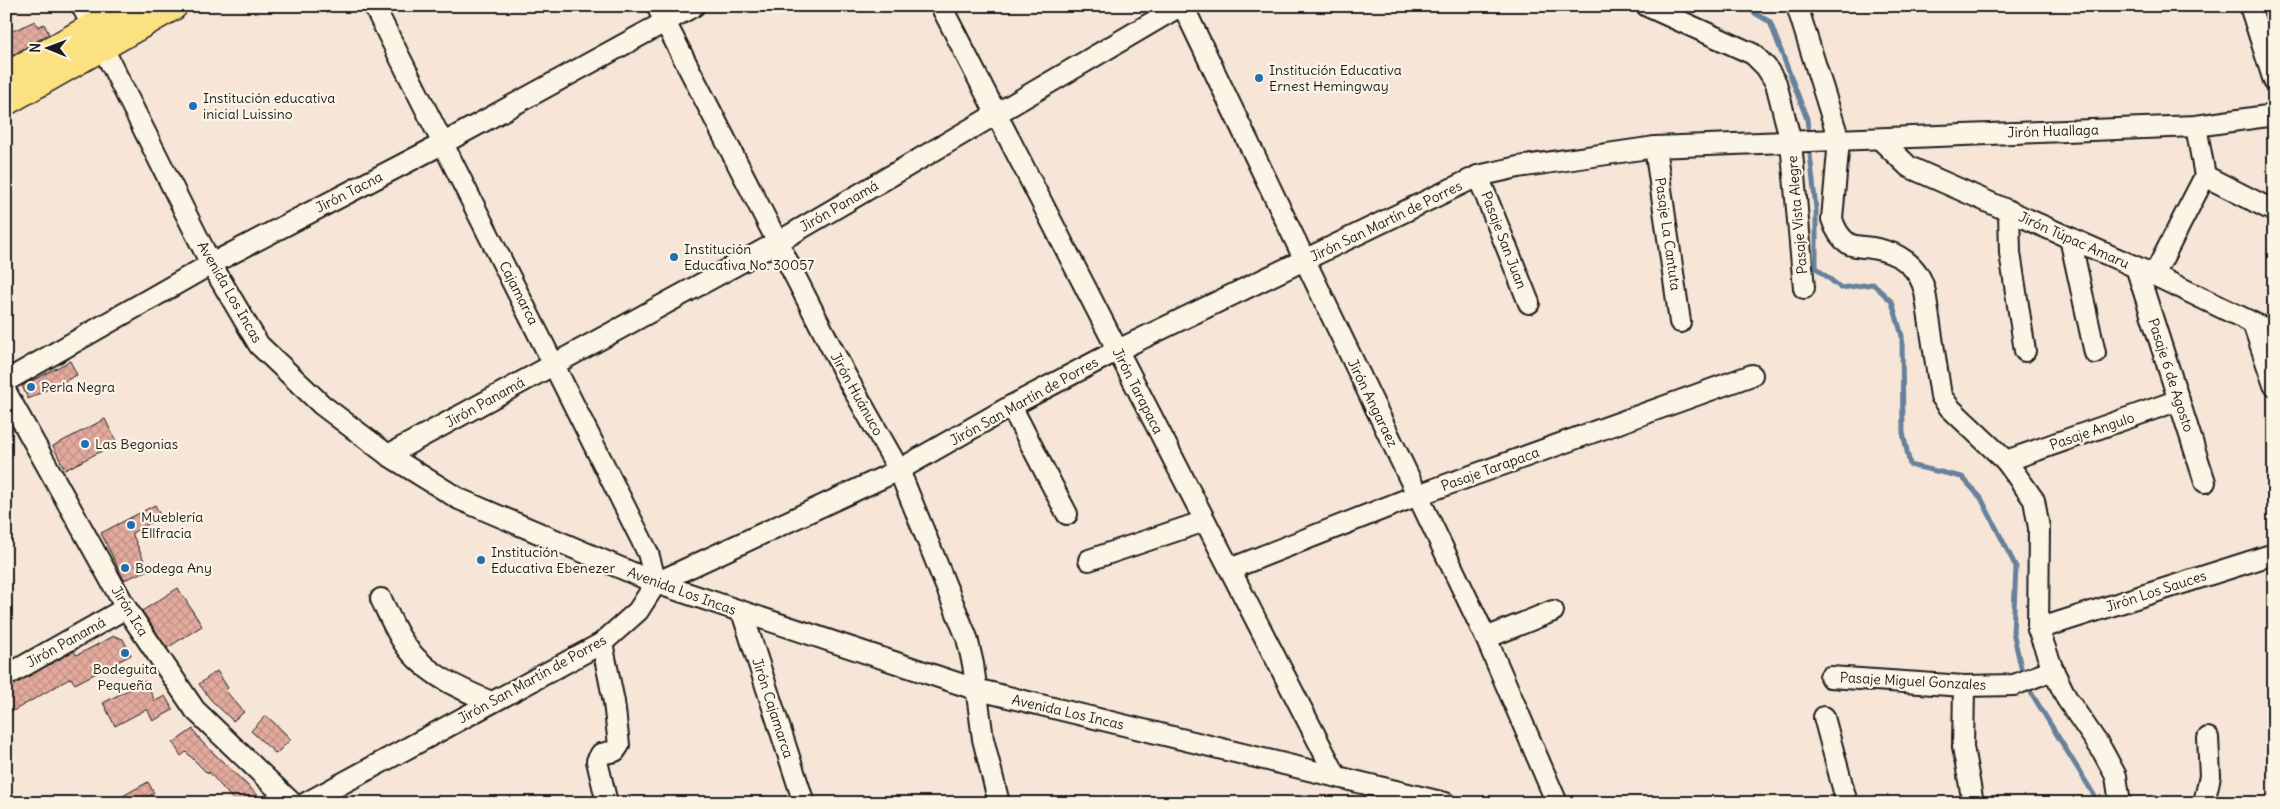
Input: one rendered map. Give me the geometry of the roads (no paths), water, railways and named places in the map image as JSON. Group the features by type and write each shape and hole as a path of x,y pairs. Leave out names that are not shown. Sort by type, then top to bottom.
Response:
{"highway":[{"path":"6,77 130,6"},
{"path":"6,101 92,27 173,6"}],"street":[{"name":"Cajamarca","path":"374,6 648,553 656,583"},
{"name":"Jirón Tacna","path":"6,381 211,264 442,144 661,14 694,6"},
{"name":"Jirón Tarapaca","path":"941,6 1336,776"},
{"name":"Jirón Panamá","path":"388,455 778,242 1180,6"},
{"name":"Jirón Angaraez","path":"1184,6 1304,261 1486,638 1557,803"},
{"path":"1647,6 1753,54 1766,67 1776,84 1794,142"},
{"path":"1797,6 1835,140 1832,219 1835,228 1840,236 1851,245 1884,250 1894,254 1910,264 1917,272 1925,292 1941,396 1950,408 2006,461 2034,500 2038,512 2038,629 2052,670 2067,699 2102,750 2116,776 2120,803"},
{"path":"2250,6 2274,81"},
{"name":"Jirón Huánuco","path":"661,14 847,378 899,470 967,638 973,664 983,739 1000,803"},
{"name":"Avenida Los Incas","path":"92,27 211,264 259,345 322,405 388,455 459,499 656,583 975,690 1445,803"},
{"name":"Jirón Huallaga","path":"1794,142 2196,126 2274,115"},
{"path":"2146,271 2205,176 2196,126"},
{"name":"Jirón Túpac Amaru","path":"1880,138 1909,167 2146,271 2274,333"},
{"name":"Jirón San Martín de Porres","path":"306,803 602,643 638,611 656,583 899,470 1011,406 1118,350 1478,176 1518,166 1656,147 1794,142"},
{"name":"Pasaje Vista Alegre","path":"1794,142 1804,288"},
{"name":"Pasaje La Cantuta","path":"1656,147 1680,322"},
{"name":"Pasaje San Juan","path":"1478,176 1529,304"},
{"path":"2205,176 2274,211"},
{"path":"2010,211 2010,253 2025,351"},
{"path":"2070,238 2095,353"},
{"name":"Pasaje 6 de Agosto","path":"2146,271 2179,400 2205,482"},
{"path":"2253,323 2274,385"},
{"name":"Pasaje Tarapaca","path":"1230,569 1418,495 1752,375"},
{"name":"Jirón Ica","path":"6,392 126,608 195,710 292,803"},
{"name":"Pasaje Angulo","path":"2006,461 2179,400"},
{"path":"1011,406 1067,514"},
{"path":"1089,560 1205,520"},
{"name":"Jirón Los Sauces","path":"2038,629 2274,554"},
{"path":"381,599 401,639 426,668 448,684 491,702"},
{"name":"Jirón Panamá","path":"6,676 126,608"},
{"name":"Jirón Cajamarca","path":"742,612 804,803"},
{"path":"1486,638 1553,612"},
{"path":"602,643 614,702 619,745 615,751 600,754 596,761 607,803"},
{"name":"Pasaje Miguel Gonzales","path":"1830,677 1964,686 2014,685 2052,670"},
{"path":"1964,686 1963,747 1973,803"},
{"path":"1824,717 1847,803"},
{"path":"2204,803 2210,776 2208,738"}],"waterway":[{"path":"1743,6 1770,22 1807,119 1809,136"},
{"path":"1809,145 1816,209 1816,268 1841,288 1873,284 1892,302 1902,336 1903,433 1910,465 1962,477 1981,498 2016,567 2013,632 2023,676"},
{"path":"2027,686 2099,803"}],"place":[{"name":"Institución Educativa Ernest Hemingway","path":"1259,78"},
{"name":"Institución educativa inicial Luissino","path":"193,106"},
{"name":"Institución Educativa No. 30057","path":"674,257"},
{"name":"Perla Negra","path":"31,387"},
{"name":"Las Begonias","path":"85,444"},
{"name":"Mueblería Ellfracia","path":"131,525"},
{"name":"Institución Educativa Ebenezer","path":"481,560"},
{"name":"Bodega Any","path":"125,568"},
{"name":"Bodeguita Pequeña","path":"125,653"}]}
